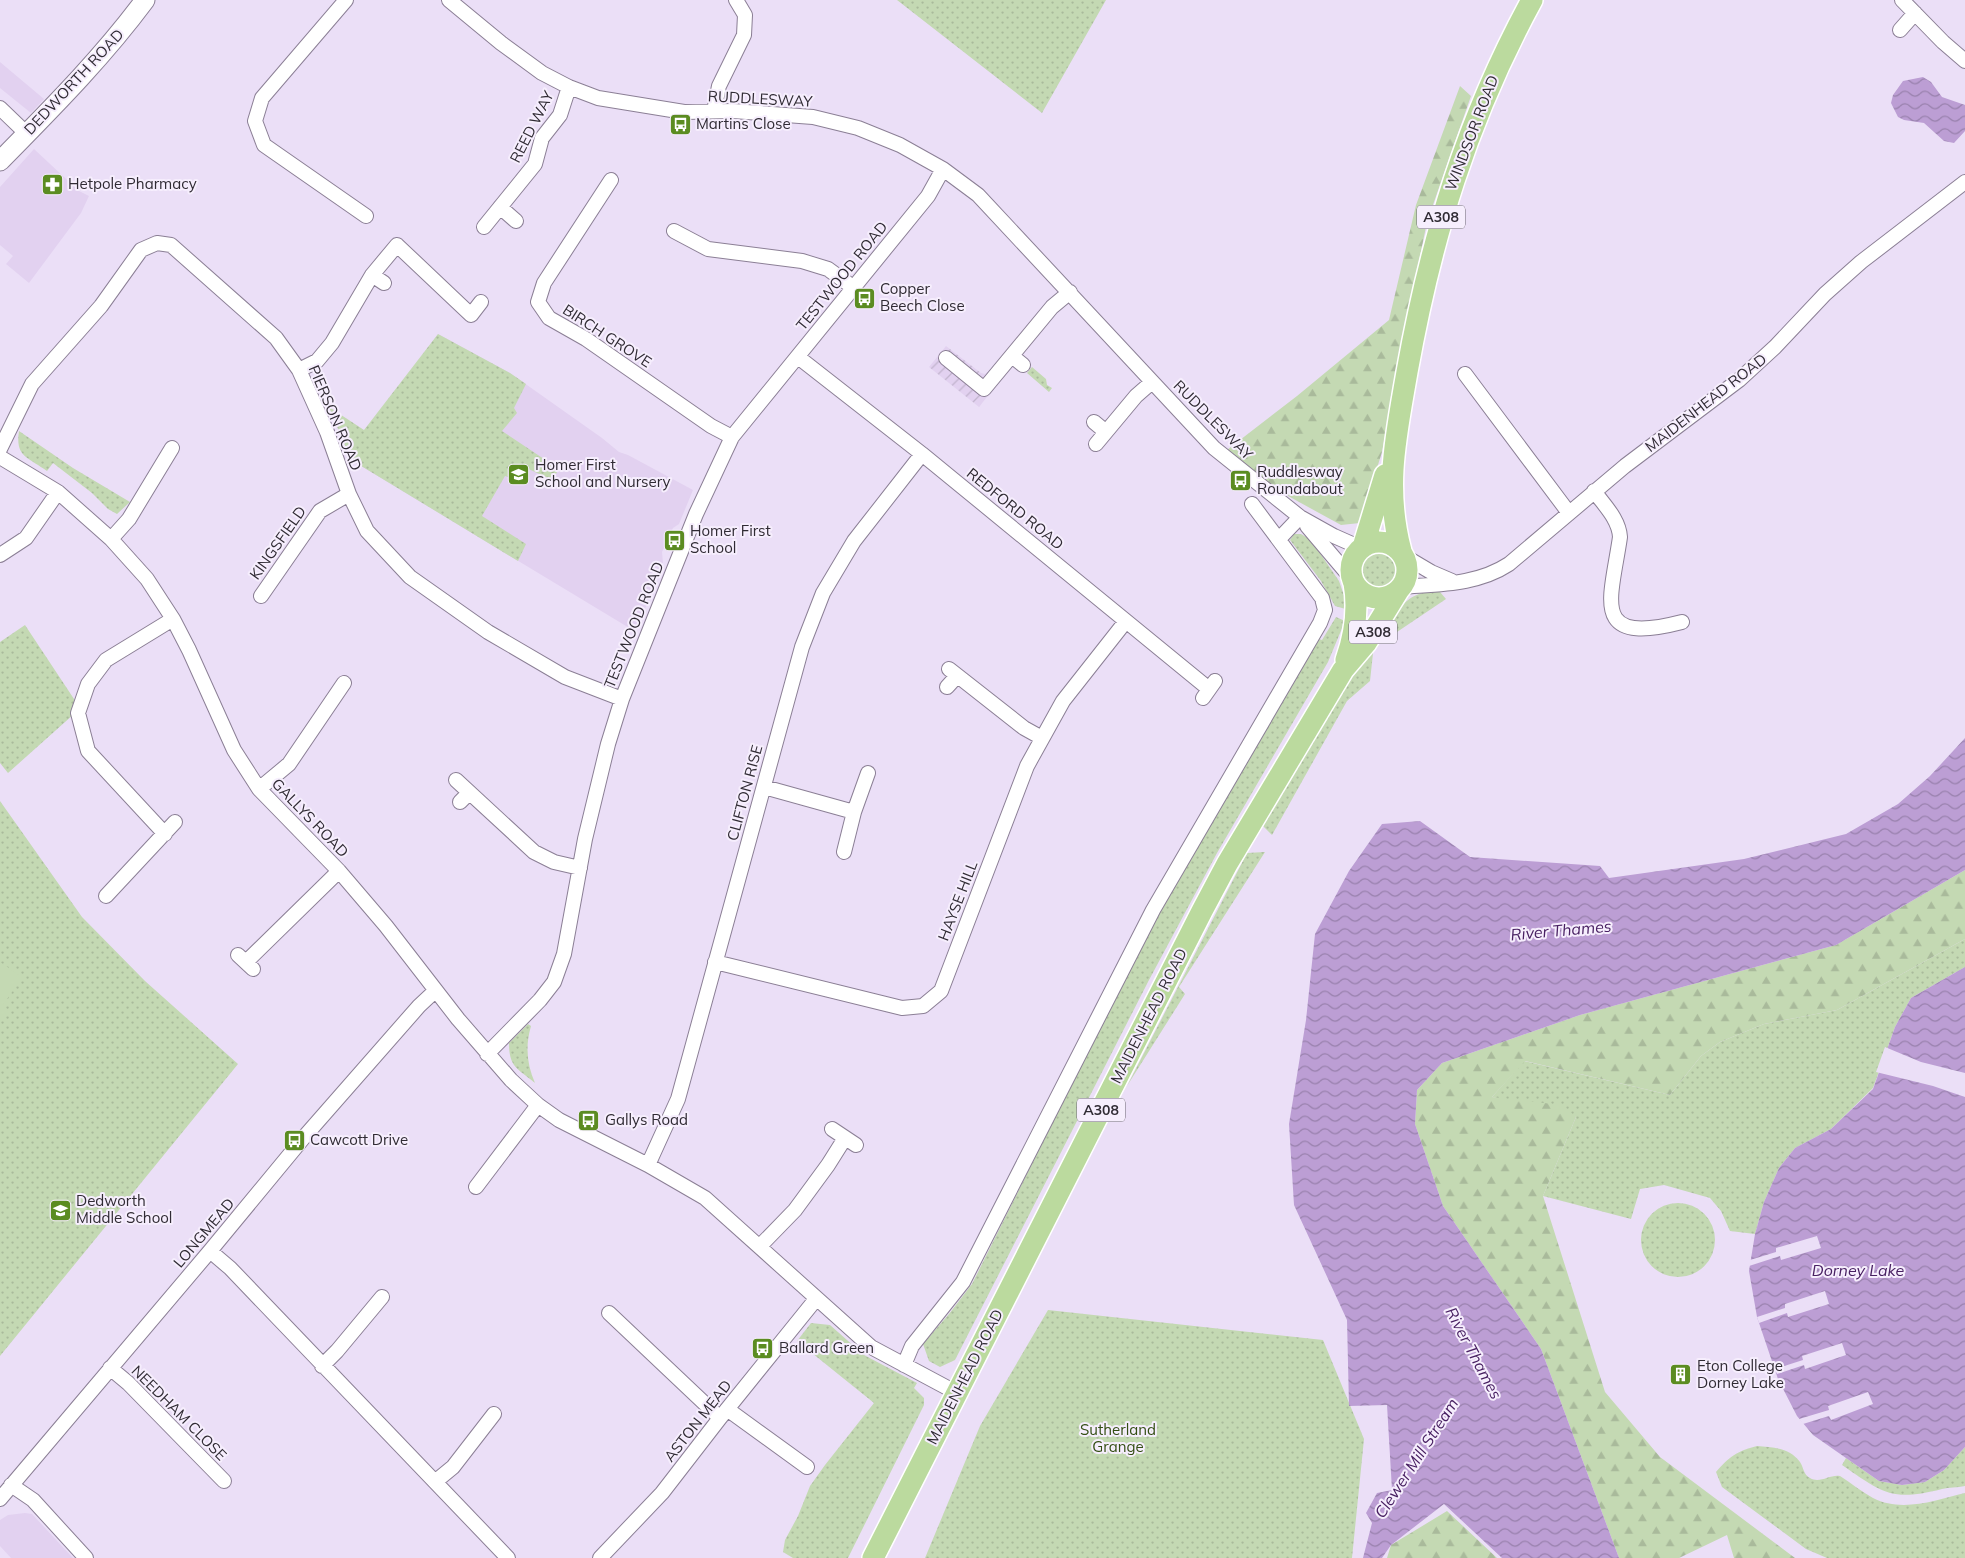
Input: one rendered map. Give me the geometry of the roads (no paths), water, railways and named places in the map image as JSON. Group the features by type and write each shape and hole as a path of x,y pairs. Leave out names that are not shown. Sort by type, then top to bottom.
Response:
{"main road":[{"name":"DEDWORTH ROAD","path":"0,161 123,30 145,0"},
{"name":"WINDSOR ROAD","path":"1362,547 1394,448 1420,301 1449,193 1487,92 1532,0"},
{"name":"WINDSOR ROAD","path":"1394,448 1392,507 1402,554"},
{"path":"1375,542 1384,542 1393,545 1402,554 1408,572 1400,589 1389,596 1374,598 1364,594 1353,581 1351,570 1352,562 1362,547 1375,542"},
{"name":"MAIDENHEAD ROAD","path":"1343,670 1355,625 1357,606 1353,581"},
{"name":"MAIDENHEAD ROAD","path":"873,1558 1223,872 1343,670 1366,643 1400,589"}],"street":[{"path":"346,0 262,98 255,120 264,145 361,208"},
{"name":"RUDDLESWAY","path":"449,0 501,43 542,73 598,98 650,108 684,112 714,111 813,117 858,128 900,145 943,168 978,194 1214,448 1300,517 1334,536 1362,547"},
{"path":"714,111 719,86 744,35 745,15 736,0"},
{"path":"1902,0 1943,42 1965,61"},
{"path":"1900,30 1915,13"},
{"name":"REED WAY","path":"484,227 535,164 542,138 560,115 570,87"},
{"path":"0,108 27,134"},
{"name":"TESTWOOD ROAD","path":"487,1054 540,1000 554,982 564,954 580,868 608,744 622,699 696,514 732,437 928,196 943,168"},
{"name":"BIRCH GROVE","path":"611,180 544,283 538,302 549,318 586,339 711,426 732,437"},
{"name":"MAIDENHEAD ROAD","path":"1400,589 1482,578 1505,567 1594,491 1739,380 1775,347 1843,277 1965,182"},
{"path":"500,207 516,221"},
{"path":"681,232 708,249 802,261 828,269 854,288"},
{"name":"PIERSON ROAD","path":"0,449 32,384 101,306 141,250 157,243 171,245 276,338 299,370 327,432 349,494 367,531 410,577 488,632 565,677 622,699"},
{"path":"299,370 317,360 332,343 372,275 397,245 471,315 481,302"},
{"path":"372,275 384,283"},
{"path":"946,358 984,390 1017,360 1052,307 1070,292"},
{"name":"REDFORD ROAD","path":"798,357 922,454 1209,689"},
{"path":"1465,374 1569,512"},
{"name":"RUDDLESWAY","path":"1096,444 1136,396 1152,382"},
{"path":"1094,422 1106,432"},
{"path":"111,539 128,519 171,448"},
{"name":"CLIFTON RISE","path":"648,1165 678,1099 802,647 823,593 854,541 922,454"},
{"name":"GALLYS ROAD","path":"0,457 58,492 111,539 147,580 189,650 234,750 259,789 339,871 386,926 435,991 510,1080 538,1105 560,1120 648,1165 705,1198 871,1347 957,1393"},
{"path":"1594,491 1615,519 1620,530 1611,590 1611,606 1614,618 1622,625 1636,628 1662,627 1682,622"},
{"path":"0,555 26,538 58,492"},
{"name":"KINGSFIELD","path":"260,596 320,511 349,494"},
{"path":"904,1365 912,1346 963,1282 1153,910 1320,623 1325,610 1322,598 1252,504"},
{"path":"1279,539 1300,517"},
{"name":"RUDDLESWAY","path":"1300,517 1353,581"},
{"path":"1402,554 1431,572 1457,582"},
{"path":"165,834 88,751 78,713 88,684 106,660 172,619"},
{"name":"HAYSE HILL","path":"715,962 902,1008 923,1006 941,991 1027,766 1063,702 1126,621"},
{"path":"947,687 953,672 1024,728 1042,738"},
{"path":"259,789 288,764 344,683"},
{"path":"844,852 854,812 868,773"},
{"path":"456,780 465,797 534,852 554,862 580,868"},
{"path":"764,787 854,812"},
{"path":"106,896 117,878 176,822"},
{"path":"246,962 339,871"},
{"name":"LONGMEAD","path":"0,1499 305,1136 419,1006 435,991"},
{"path":"476,1187 538,1105"},
{"path":"760,1246 795,1210 828,1165 851,1141 832,1130"},
{"path":"210,1251 230,1268 508,1558"},
{"path":"322,1366 382,1297"},
{"name":"ASTON MEAD","path":"600,1558 662,1493 816,1299"},
{"path":"609,1313 723,1414 794,1450 807,1467"},
{"name":"NEEDHAM CLOSE","path":"110,1368 128,1382 223,1482"},
{"path":"436,1481 453,1467 494,1414"},
{"path":"11,1485 32,1500 86,1558"}],"water":[{"path":"1923,77 1931,82 1942,97 1965,105 1965,131 1954,143 1944,141 1924,123 1904,120 1898,117 1891,103 1893,95 1903,81"},
{"path":"1965,738 1965,870 1836,945 1580,1015 1442,1063 1417,1090 1415,1124 1443,1206 1541,1349 1619,1558 1502,1558 1444,1504 1391,1545 1382,1558 1363,1558 1372,1523 1366,1513 1377,1493 1392,1490 1387,1405 1349,1406 1347,1320 1294,1205 1289,1124 1306,1020 1315,934 1349,871 1382,824 1420,821 1470,857 1600,866 1609,878 1744,859 1846,834 1898,804 1930,776"},
{"name":"Dorney Lake","path":"1965,967 1965,1447 1944,1470 1925,1482 1902,1485 1879,1481 1813,1435 1797,1416 1778,1379 1757,1317 1749,1271 1755,1234 1764,1202 1779,1168 1795,1148 1831,1129 1873,1089 1895,1027 1911,998"}],"place":[{"name":"Martins Close","path":"680,124"},
{"name":"Hetpole Pharmacy","path":"52,184"},
{"name":"Copper Beech Close","path":"864,298"},
{"name":"Homer First School and Nursery","path":"519,474"},
{"name":"Ruddlesway Roundabout","path":"1241,481"},
{"name":"Homer First School","path":"674,540"},
{"name":"Gallys Road","path":"589,1120"},
{"name":"Cawcott Drive","path":"294,1140"},
{"name":"Dedworth Middle School","path":"60,1210"},
{"name":"Ballard Green","path":"763,1348"},
{"name":"Eton College Dorney Lake","path":"1681,1375"}],"water label":[{"name":"River Thames","path":"1561,930"},
{"name":"River Thames","path":"1474,1353"},
{"name":"Clewer Mill Stream","path":"1416,1458"}],"park label":[{"name":"Sutherland Grange","path":"1118,1438"}]}
